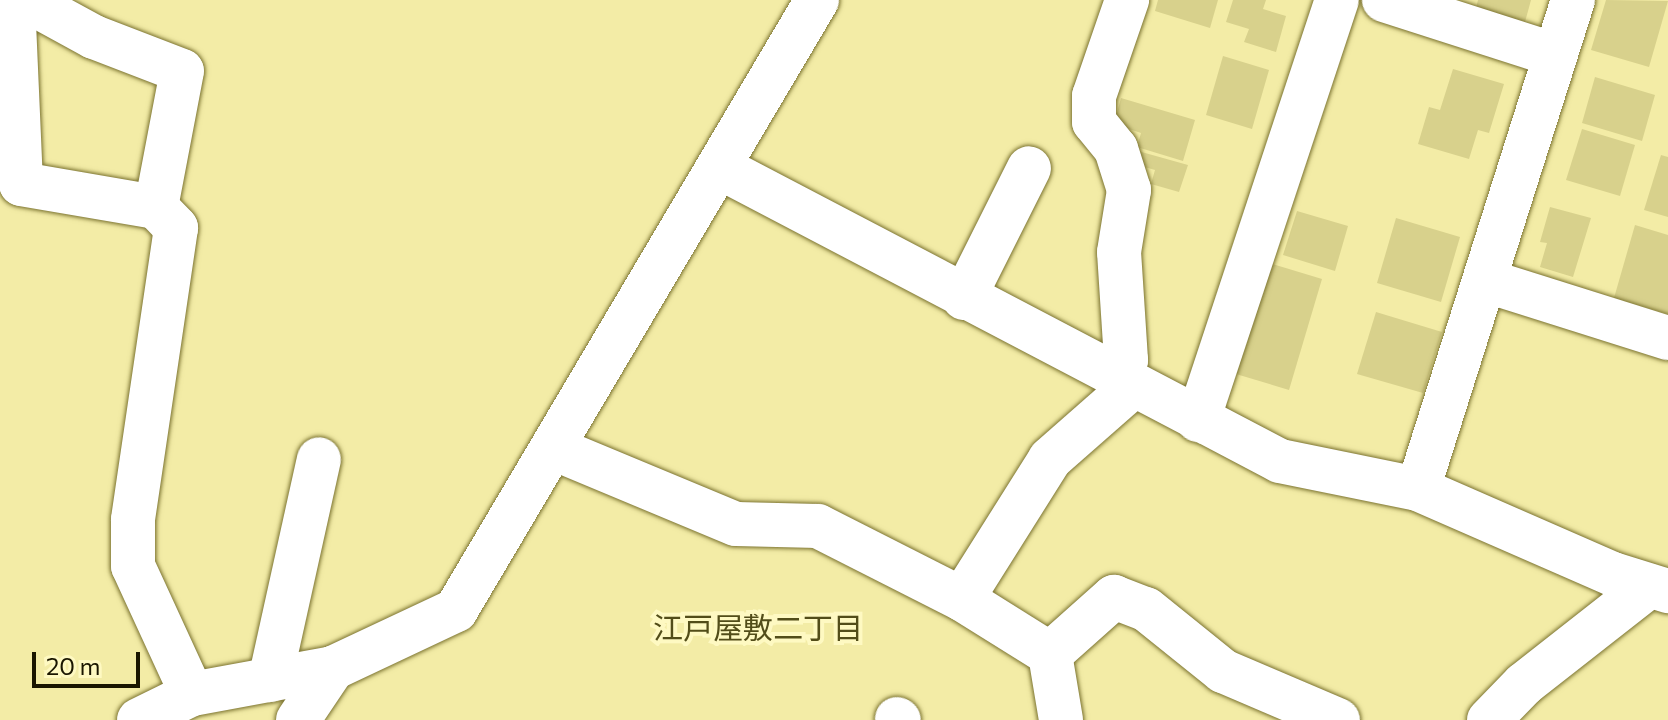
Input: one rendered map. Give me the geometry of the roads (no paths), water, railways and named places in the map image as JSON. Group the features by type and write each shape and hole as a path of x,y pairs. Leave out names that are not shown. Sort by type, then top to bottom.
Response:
{"street":[{"path":"13,0 21,184 156,207 176,228 133,520 133,566 192,694"},
{"path":"26,0 94,37 182,71 156,207"},
{"path":"139,720 192,694 333,668 456,610 721,168 817,0"},
{"path":"962,599 1050,459 1126,384 1119,252 1129,190 1116,149 1094,122 1094,96 1127,0"},
{"path":"1198,420 1337,0"},
{"path":"1384,0 1555,55"},
{"path":"1418,489 1487,281 1573,0"},
{"path":"721,168 1126,384 1280,461 1418,489 1658,588"},
{"path":"964,298 1029,168"},
{"path":"1487,281 1668,338"},
{"path":"553,448 736,524 818,526 962,599 1050,654 1061,720"},
{"path":"270,680 319,459"},
{"path":"1489,720 1524,684 1658,588"},
{"path":"1050,654 1114,597 1146,609 1223,671 1338,720"},
{"path":"298,720 333,668"}],"district":[{"name":"江戸屋敷二丁目","path":"758,627"}]}
